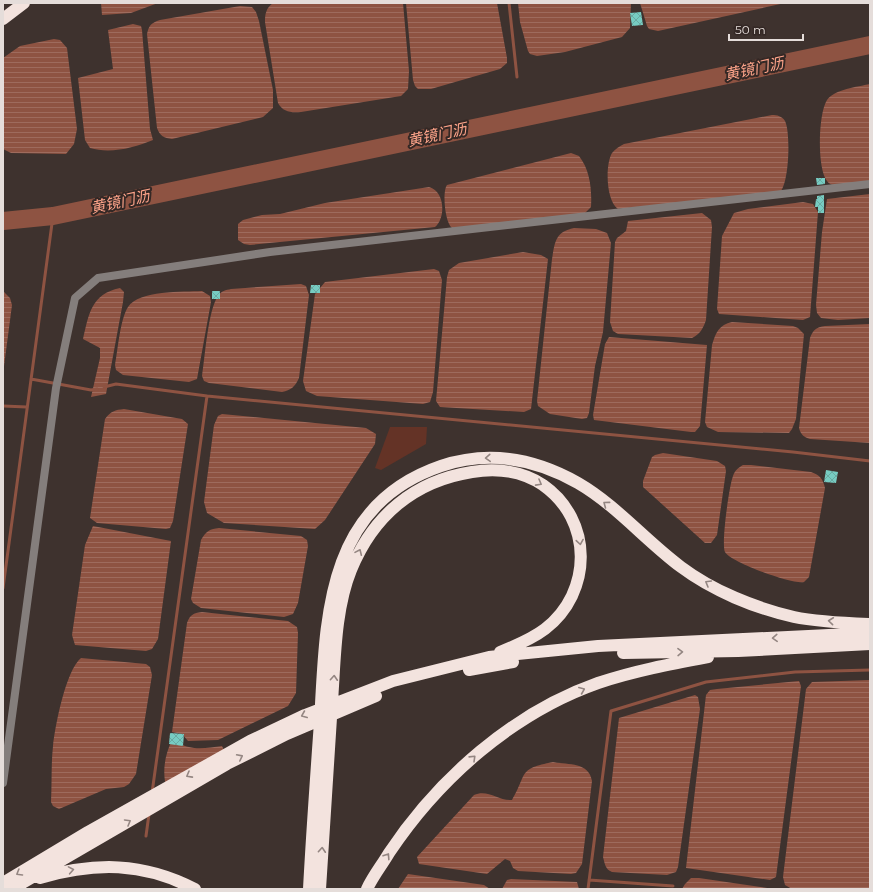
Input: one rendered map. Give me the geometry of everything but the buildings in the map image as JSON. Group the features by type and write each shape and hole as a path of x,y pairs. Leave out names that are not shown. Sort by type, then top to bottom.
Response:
{"highway":[{"path":"3,19 24,3"},
{"path":"309,889 325,647 330,602 337,571 352,539 371,512 395,490 424,472 455,461 491,457 521,460 552,470 580,484 682,568 717,589 754,605 795,617 870,624"},
{"path":"16,887 91,837 250,741 305,715 393,681 489,657 523,642 546,629 566,607 577,585 582,563 581,541 574,520 556,496 542,484 525,476 501,470 452,475 423,486 400,502 379,522 362,545 350,572 341,608 335,657 320,889"},
{"path":"489,657 870,633"},
{"path":"3,883 227,764 287,734 388,691 455,672 598,649 738,651 870,644"},
{"path":"367,889 402,834 438,791 478,753 516,725 557,700 598,683 646,669 738,651"},
{"path":"16,887 60,872 89,867 120,866 145,870 175,879 195,889"}],"street":[{"path":"3,783 56,388 75,298 98,278 270,252 870,184"}],"shaded area":[{"path":"101,3 158,3 131,13 102,15"},
{"path":"273,3 403,3 409,71 408,89 401,96 301,112 291,112 285,110 278,103 265,22 266,11"},
{"path":"406,3 497,3 507,63 500,69 431,89 418,89 413,80"},
{"path":"518,3 631,3 630,28 622,37 565,52 537,56 530,54 528,51 520,22"},
{"path":"640,3 785,3 658,31 649,29 647,26"},
{"path":"240,6 252,7 256,12 259,21 273,90 273,108 263,117 172,139 163,136 159,133 157,128 147,34 150,26 152,23 160,20"},
{"path":"133,24 141,26 142,30 150,129 153,140 122,149 98,150 90,148 85,140 78,78 113,69 108,30"},
{"path":"54,39 60,40 67,48 77,129 74,144 66,154 11,153 3,149 3,58 20,46"},
{"path":"870,84 870,183 834,186 827,181 824,175 820,154 820,129 824,107 827,100 835,93"},
{"path":"772,115 779,116 784,119 788,136 787,169 783,187 780,192 618,209 614,205 609,191 608,166 612,153 624,144"},
{"path":"571,153 579,156 583,161 590,180 591,207 584,214 452,228 450,225 446,214 445,189 447,185"},
{"path":"429,187 434,189 438,194 442,205 441,218 435,227 250,245 244,244 238,240 238,224 243,220 262,215 280,214 325,203"},
{"path":"870,194 870,318 838,320 821,318 817,313 816,305 822,232 827,199"},
{"path":"803,202 813,204 818,212 810,317 803,320 719,314 717,309 722,236 734,213 748,209"},
{"path":"702,213 711,220 712,227 706,320 701,331 692,338 618,334 613,331 610,322 615,242 617,238 626,231 628,221"},
{"path":"574,228 596,229 607,233 611,243 603,332 595,366 589,413 587,418 582,419 550,414 538,406 537,401 555,243 559,235"},
{"path":"523,252 541,255 548,259 531,409 524,412 440,407 436,401 447,277 449,270 459,263"},
{"path":"434,269 439,271 442,280 433,392 430,402 423,404 317,396 306,391 303,381 315,294 325,282"},
{"path":"301,284 306,286 309,295 299,378 294,386 282,392 209,383 204,381 202,376 209,322 219,294 231,289"},
{"path":"120,288 124,292 123,302 106,394 91,397 100,358 100,348 83,339 87,321 97,300 110,291"},
{"path":"3,291 10,298 12,305 3,374"},
{"path":"202,291 210,296 211,302 197,379 189,382 123,375 116,370 115,365 123,319 128,307 134,301 142,297 162,293"},
{"path":"732,322 793,326 798,328 804,334 796,419 789,433 718,432 707,427 705,422 712,345 715,336 721,327"},
{"path":"870,324 870,443 810,439 806,437 802,434 799,428 810,338 812,333 815,329 822,326"},
{"path":"609,337 707,345 700,426 695,432 594,420 593,415 605,344"},
{"path":"124,409 182,419 188,424 173,521 170,528 166,529 97,523 90,518 105,419 113,411"},
{"path":"222,414 366,428 376,434 375,444 325,520 315,529 224,523 207,513 204,502 214,425 218,416"},
{"path":"390,427 427,427 426,444 381,470 375,468"},
{"path":"663,453 717,461 725,466 726,471 717,535 711,543 705,543 643,487 643,481 652,457"},
{"path":"743,465 811,472 817,474 822,480 825,488 809,577 804,582 788,580 762,572 749,567 729,556 725,552 724,539 731,482 738,468"},
{"path":"93,526 171,541 158,639 152,649 146,651 75,645 72,635 85,545"},
{"path":"219,528 301,536 307,540 308,546 298,603 293,614 284,617 201,608 193,603 191,599 201,540 208,531"},
{"path":"202,612 288,621 297,627 296,693 288,706 218,740 188,741 182,734 172,732 187,623 192,615"},
{"path":"81,658 146,664 150,667 152,675 136,774 129,784 124,787 106,789 59,809 53,806 51,802 54,737 66,686 76,664"},
{"path":"870,680 870,889 792,889 785,885 783,877 806,689 812,682"},
{"path":"799,681 801,686 776,877 770,880 686,868 706,695 710,690"},
{"path":"695,695 698,697 700,709 678,867 676,872 667,875 612,872 607,868 603,857 619,718"},
{"path":"172,740 193,748 222,746 227,756 167,791 164,771 167,753"},
{"path":"553,762 583,767 587,770 592,781 582,864 576,873 518,871 513,868 510,861 505,859 487,874 419,864 417,857 474,795 484,793 502,799 512,800 528,770"},
{"path":"408,874 484,885 490,889 398,889"},
{"path":"691,878 699,878 774,889 682,889"},
{"path":"507,880 577,882 579,889 502,889"}],"waterway":[{"path":"509,3 517,77"},
{"name":"黄镜门沥","path":"3,221 53,216 870,45"},
{"path":"3,588 53,216"},
{"path":"31,379 91,390 97,389"},
{"path":"104,387 116,384 207,396 793,452 870,461"},
{"path":"152,793 207,396"},
{"path":"3,406 27,407"},
{"path":"588,889 611,711 706,682 795,672 870,670"},
{"path":"146,836 149,814"},
{"path":"589,880 673,886"}]}
